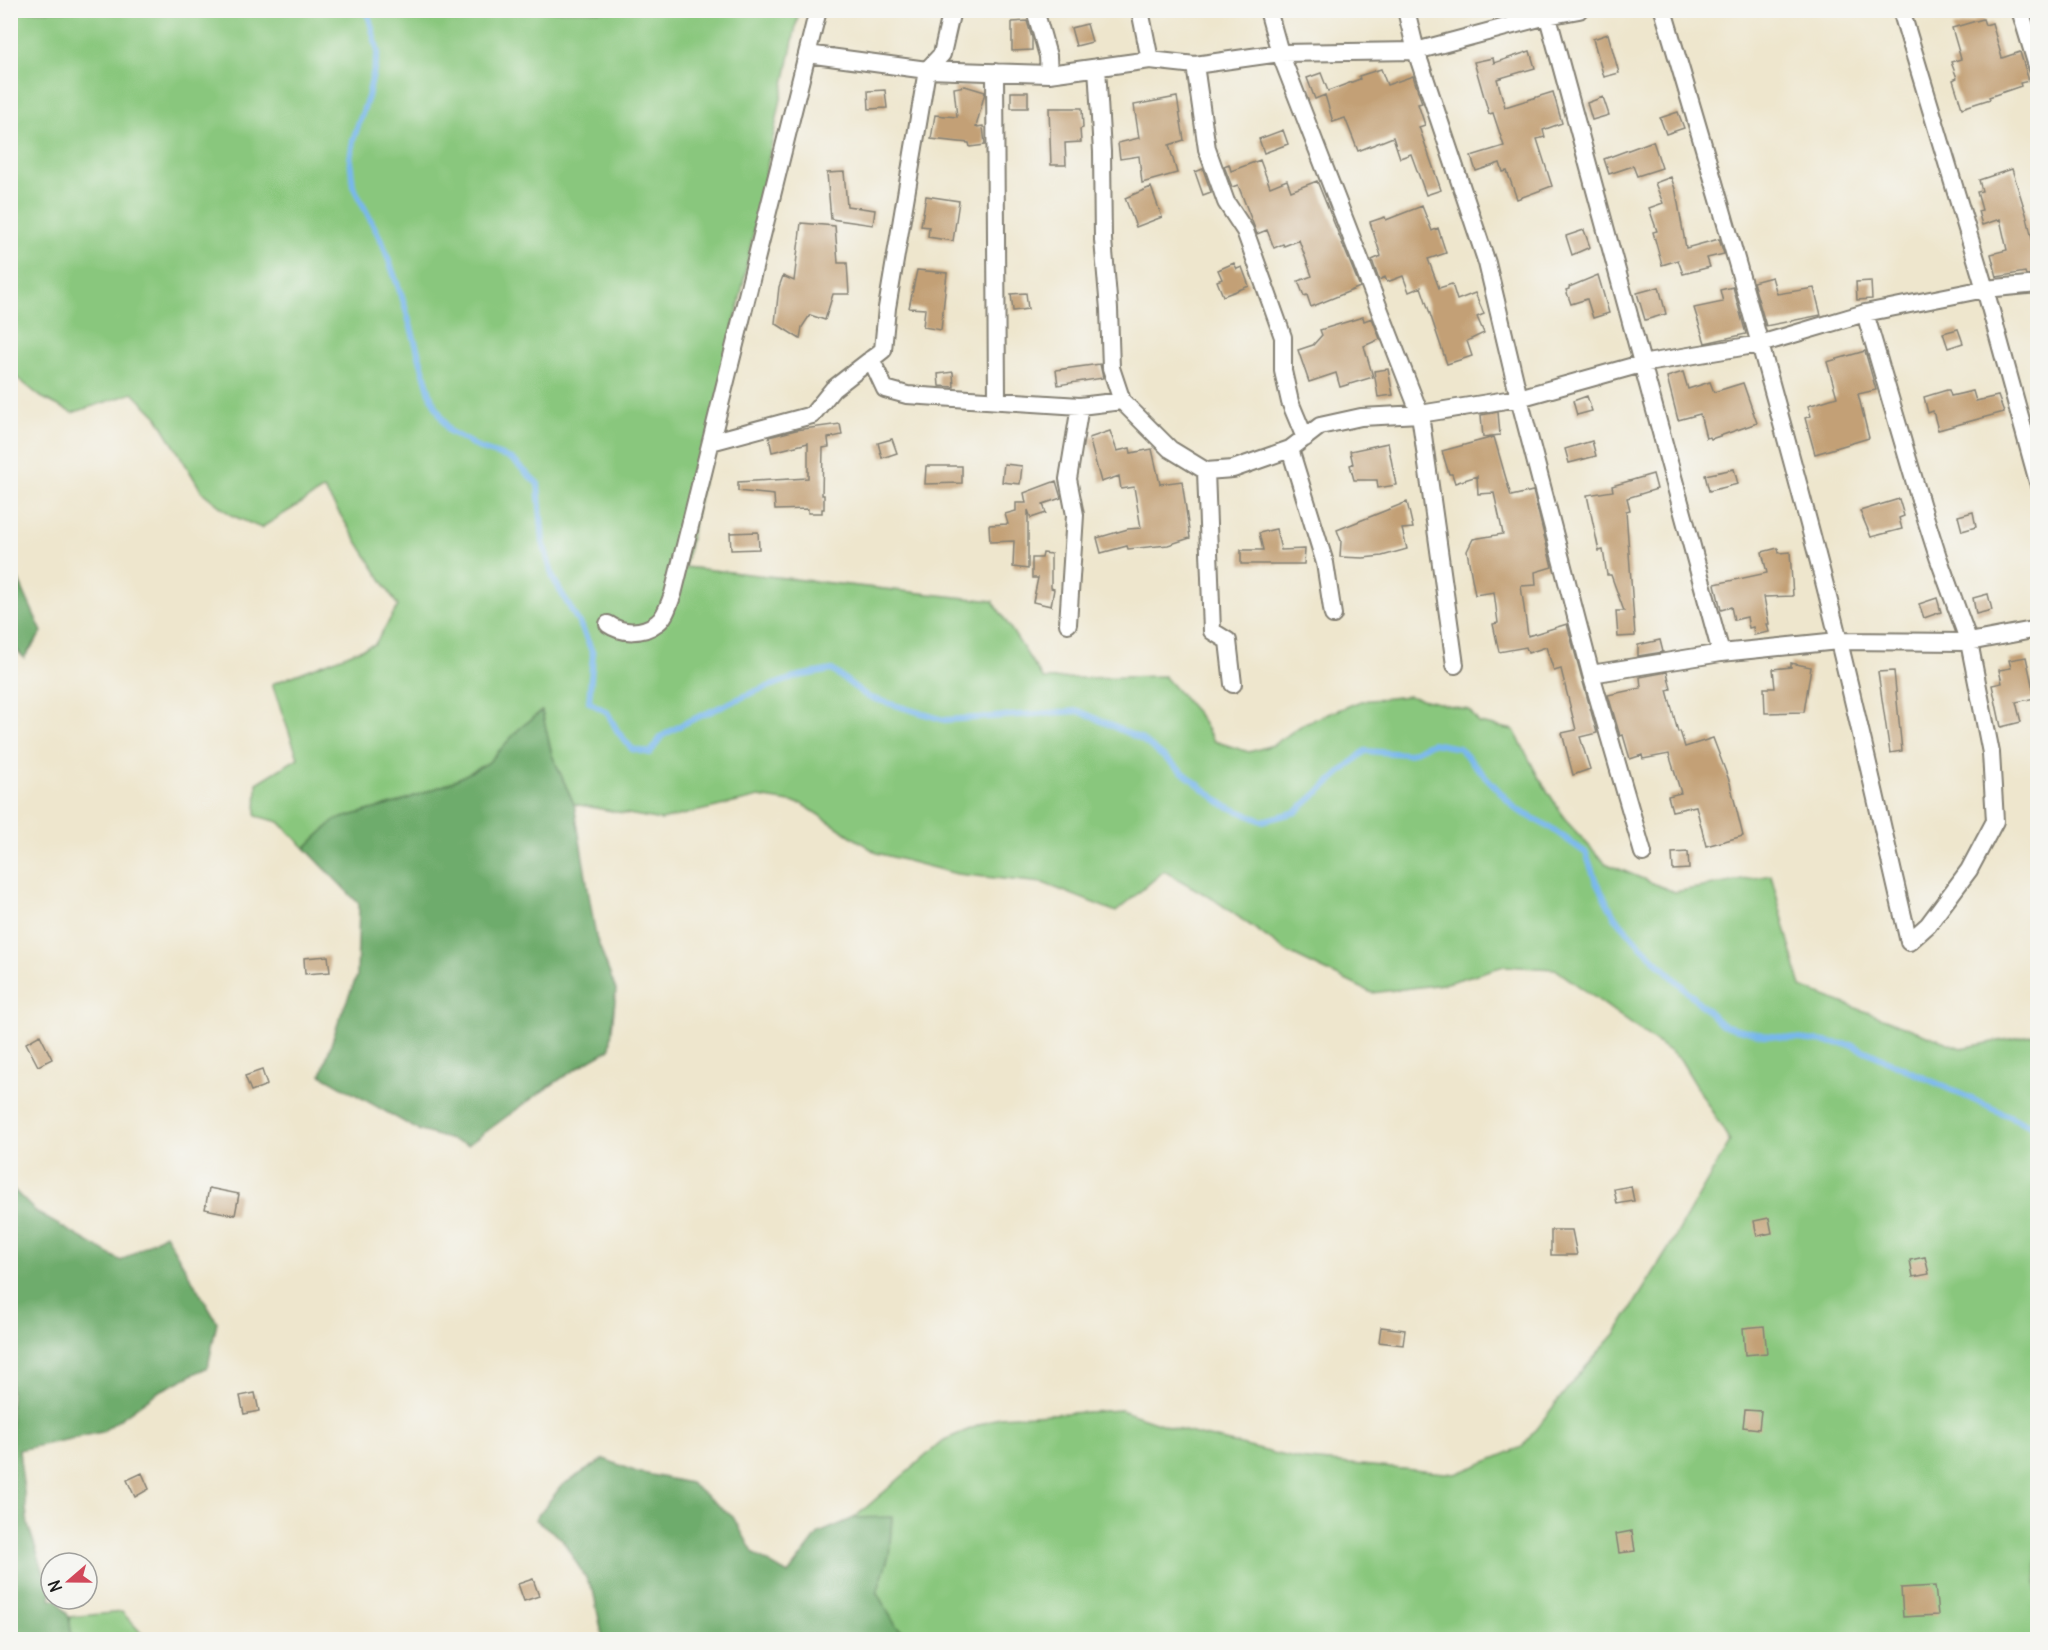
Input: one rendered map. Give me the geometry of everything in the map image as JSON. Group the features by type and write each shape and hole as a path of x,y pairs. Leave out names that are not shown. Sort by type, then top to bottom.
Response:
{"street":[{"path":"608,624 617,630 630,632 658,623 667,610 673,594 818,10"},
{"path":"711,442 812,415 833,388 883,350 886,308 927,70 942,54 952,10"},
{"path":"1035,10 1048,56 1049,74"},
{"path":"1140,10 1150,60"},
{"path":"1268,10 1280,53 1420,414 1455,665"},
{"path":"1406,10 1416,51 1486,263 1592,674 1643,853"},
{"path":"807,54 927,70 1049,74 1150,60 1195,65 1280,53 1416,51 1547,13 1579,10"},
{"path":"1663,10 1761,344 1838,642 1909,942 1928,925 1969,870 1995,821 1991,753 1969,642 1938,558 1865,313"},
{"path":"1901,10 1985,289 2037,482"},
{"path":"2020,10 2037,69"},
{"path":"1547,13 1721,653"},
{"path":"1195,65 1207,149 1226,202 1245,231 1283,337 1285,381 1290,402 1305,438"},
{"path":"1097,67 1102,152 1103,240 1111,368 1122,401 1170,449 1206,471 1233,469 1290,449 1320,426 1361,417 1420,414 1519,398 1641,364 1761,344 1865,313 1985,289 2037,284"},
{"path":"995,72 997,399"},
{"path":"871,359 885,389 907,395 1080,406 1122,401"},
{"path":"1068,624 1075,515 1068,479 1080,406"},
{"path":"1290,449 1325,563 1333,615"},
{"path":"1206,471 1212,631 1228,641 1233,684"},
{"path":"1592,674 1721,653 1838,642 1969,642 2037,629"}],"green space":[{"path":"10,11 799,11 685,567 993,601 1043,679 1164,676 1198,714 1214,741 1249,752 1273,745 1305,723 1361,701 1408,696 1469,710 1479,723 1514,730 1539,778 1568,823 1605,863 1674,892 1771,875 1801,987 1961,1048 2037,1034 2037,1639 912,1639 896,1626 877,1593 889,1555 892,1518 854,1518 944,1440 999,1417 1121,1410 1176,1429 1298,1459 1456,1474 1522,1447 1574,1380 1616,1333 1667,1251 1730,1141 1680,1059 1555,969 1504,966 1443,984 1372,993 1289,953 1213,899 1164,871 1116,912 1043,883 957,874 877,853 802,804 759,797 661,820 574,804 552,755 541,711 519,729 488,763 450,783 396,803 335,820 305,848 279,822 256,816 257,783 298,758 272,684 375,644 398,606 324,489 261,528 231,515 202,492 157,417 133,393 72,413 41,397 11,373"},
{"path":"10,561 42,632 24,658 11,643"},
{"path":"542,711 552,755 574,804 596,937 616,990 610,1049 555,1083 468,1145 418,1130 321,1075 340,1017 357,976 359,904 305,848 335,820 396,803 450,783 488,763 519,729"},
{"path":"11,1187 36,1212 121,1261 165,1234 217,1322 208,1367 158,1392 102,1432 19,1450 28,1525 39,1558 39,1611 65,1611 69,1617 72,1639 11,1639"},
{"path":"604,1459 637,1472 690,1483 733,1517 754,1554 788,1574 819,1533 854,1518 892,1517 889,1555 877,1593 896,1626 912,1639 603,1639 593,1590 562,1539 535,1519 562,1485"},
{"path":"122,1612 147,1639 72,1639 69,1617"}],"building":[{"path":"1983,19 1985,25 1992,23 2002,58 2020,52 2029,81 1989,97 1990,99 1962,108 1953,80 1957,78 1951,62 1961,59 1952,28"},
{"path":"1027,21 1032,38 1032,50 1012,51 1012,22"},
{"path":"1087,24 1092,42 1076,46 1071,28"},
{"path":"1608,34 1619,73 1604,77 1593,39"},
{"path":"1530,51 1535,68 1497,79 1505,107 1553,92 1562,123 1543,130 1545,137 1537,139 1552,186 1517,199 1507,171 1503,172 1500,163 1476,171 1471,156 1504,146 1493,113 1489,114 1474,62 1493,58 1494,63"},
{"path":"1381,69 1387,85 1413,76 1422,103 1418,104 1425,125 1419,127 1441,190 1426,195 1411,154 1400,158 1393,137 1358,151 1345,118 1333,122 1325,95 1315,99 1307,78 1321,73 1328,91 1360,79 1359,76"},
{"path":"965,86 985,92 976,127 983,126 985,145 970,147 969,143 931,139 935,115 957,117 954,88"},
{"path":"885,90 887,108 869,109 868,91"},
{"path":"1011,92 1028,92 1028,108 1011,108"},
{"path":"1177,97 1184,140 1169,145 1177,173 1142,183 1139,156 1120,159 1118,143 1139,138 1134,105"},
{"path":"1603,97 1609,115 1592,120 1587,103"},
{"path":"1049,108 1082,108 1081,142 1065,143 1066,165 1051,165"},
{"path":"1678,112 1684,128 1666,134 1660,118"},
{"path":"1283,130 1288,144 1264,153 1259,139"},
{"path":"1653,141 1662,168 1637,176 1633,166 1609,174 1604,159"},
{"path":"1260,160 1270,187 1287,180 1291,191 1317,181 1360,287 1311,307 1298,281 1312,276 1299,240 1274,248 1267,230 1257,234 1238,185 1232,187 1224,166 1229,164 1231,171"},
{"path":"1203,169 1211,192 1203,195 1195,172"},
{"path":"2012,169 2027,217 2037,260 2037,274 2026,275 2025,272 1997,277 1991,254 2007,250 2000,219 1982,225 1978,211 1982,210 1977,192 1982,191 1979,180"},
{"path":"844,172 847,206 875,210 873,225 831,219 827,173"},
{"path":"1671,177 1686,248 1719,239 1724,254 1707,258 1710,267 1683,274 1678,260 1662,265 1653,232 1657,231 1649,208 1663,203 1655,183"},
{"path":"1151,187 1162,217 1136,227 1125,198"},
{"path":"926,196 959,201 953,241 928,237 929,227 921,226"},
{"path":"1422,206 1432,231 1438,228 1446,253 1428,259 1439,288 1452,284 1457,300 1475,293 1484,314 1477,317 1484,333 1467,341 1472,356 1447,364 1421,287 1409,292 1403,276 1387,282 1385,277 1379,280 1372,260 1381,256 1370,222 1385,217 1386,220"},
{"path":"801,223 835,226 838,263 847,263 849,294 833,294 825,320 810,315 802,327 800,339 775,323 779,287 783,276 794,281"},
{"path":"1584,230 1590,247 1572,255 1566,236"},
{"path":"1234,263 1237,269 1242,267 1249,286 1223,296 1217,281 1222,279 1218,270"},
{"path":"917,270 947,273 941,330 923,327 925,309 909,308"},
{"path":"1598,275 1609,313 1593,318 1587,299 1571,304 1566,290"},
{"path":"1772,277 1777,294 1814,288 1821,315 1766,326 1753,282"},
{"path":"1871,281 1872,299 1857,300 1856,282"},
{"path":"1659,287 1666,314 1645,320 1637,293"},
{"path":"1733,287 1746,334 1705,343 1694,308 1723,302 1720,290"},
{"path":"1026,293 1028,309 1013,311 1011,294"},
{"path":"1363,317 1364,321 1372,318 1380,339 1364,346 1373,377 1340,387 1336,373 1309,382 1298,350 1313,345 1322,335 1320,330"},
{"path":"1958,329 1963,343 1948,348 1943,333"},
{"path":"1865,351 1876,390 1858,394 1869,438 1815,454 1805,418 1811,416 1808,406 1837,397 1827,362"},
{"path":"1100,364 1103,378 1058,385 1056,370"},
{"path":"1388,369 1393,395 1378,397 1374,371"},
{"path":"953,372 954,387 939,386 938,374"},
{"path":"1683,372 1688,389 1710,382 1714,392 1743,383 1757,423 1711,439 1706,438 1700,414 1678,420 1667,377"},
{"path":"1947,390 1951,396 1973,391 1976,401 1998,396 2004,412 1938,430 1933,411 1928,413 1924,397"},
{"path":"1587,396 1592,411 1577,415 1573,401"},
{"path":"1498,412 1500,435 1483,437 1481,415"},
{"path":"840,424 842,435 828,438 829,447 823,448 824,509 822,513 808,513 808,509 775,510 774,495 738,491 738,482 808,478 808,443 772,452 769,437 796,430"},
{"path":"1110,431 1117,451 1130,448 1131,453 1152,449 1160,484 1182,481 1190,538 1168,545 1128,549 1127,546 1101,553 1097,538 1128,529 1141,528 1134,487 1121,489 1119,476 1101,482 1089,438"},
{"path":"1494,437 1511,496 1533,491 1552,567 1535,572 1536,585 1521,586 1528,636 1567,624 1597,733 1580,737 1590,769 1573,775 1562,733 1576,730 1561,669 1554,671 1546,647 1528,653 1526,647 1499,652 1493,624 1498,623 1494,592 1475,595 1467,551 1473,539 1503,534 1494,493 1478,494 1477,476 1455,483 1452,474 1449,474 1442,451"},
{"path":"892,439 897,453 882,458 878,443"},
{"path":"1592,441 1596,456 1569,463 1565,449"},
{"path":"1388,443 1396,485 1378,488 1377,480 1354,480 1350,465 1353,464 1350,451"},
{"path":"1004,464 1022,466 1020,484 1002,482"},
{"path":"926,466 962,466 962,483 925,484"},
{"path":"1734,469 1738,484 1709,491 1705,475"},
{"path":"1653,474 1657,489 1627,498 1630,510 1626,511 1635,636 1618,637 1616,611 1624,611 1611,575 1607,575 1603,550 1599,551 1587,495 1613,491 1612,486"},
{"path":"1056,481 1061,498 1043,504 1046,513 1031,518 1028,510 1028,569 1013,567 1014,541 990,542 989,525 1008,524 1005,514 1016,511 1016,503 1026,503 1024,493"},
{"path":"1899,499 1904,516 1899,518 1902,529 1871,537 1860,511"},
{"path":"1407,502 1413,528 1402,529 1407,549 1382,556 1340,557 1341,541 1337,530"},
{"path":"1973,512 1976,527 1962,531 1958,516"},
{"path":"1276,529 1281,550 1305,549 1304,564 1241,564 1241,550 1263,550 1259,533"},
{"path":"758,532 759,549 731,550 730,533"},
{"path":"1778,548 1779,553 1790,552 1793,596 1764,597 1769,632 1754,635 1753,627 1749,628 1747,617 1734,620 1731,607 1721,610 1715,584 1767,573 1762,552"},
{"path":"1043,553 1051,554 1051,588 1054,589 1051,606 1033,602 1038,578 1032,578 1032,558 1042,558"},
{"path":"1988,594 1992,610 1976,614 1973,598"},
{"path":"1937,598 1941,612 1924,618 1919,604"},
{"path":"1660,640 1663,652 1638,656 1638,645"},
{"path":"2026,657 2035,698 2016,702 2021,722 2001,727 1992,685 2002,683 1999,670 2011,668 2009,660"},
{"path":"1791,663 1811,667 1804,712 1765,713 1764,688 1775,688 1773,669 1791,667"},
{"path":"1894,671 1902,751 1890,753 1878,672"},
{"path":"1667,672 1671,689 1667,690 1678,732 1680,731 1685,747 1713,738 1730,783 1743,836 1706,846 1696,806 1672,811 1668,796 1681,793 1669,754 1643,759 1642,755 1630,759 1623,735 1620,736 1608,695 1641,688 1640,677"},
{"path":"1688,852 1689,869 1673,870 1672,853"},
{"path":"328,956 330,972 305,974 304,958"},
{"path":"40,1035 52,1059 38,1066 26,1043"},
{"path":"262,1070 267,1085 251,1091 245,1076"},
{"path":"1631,1186 1634,1201 1617,1204 1614,1189"},
{"path":"209,1188 239,1194 235,1215 205,1209"},
{"path":"1769,1218 1772,1233 1757,1236 1754,1221"},
{"path":"1551,1230 1572,1230 1577,1255 1551,1255"},
{"path":"1925,1257 1929,1274 1913,1277 1910,1260"},
{"path":"1764,1326 1767,1353 1745,1355 1743,1328"},
{"path":"1381,1327 1405,1330 1403,1345 1379,1342"},
{"path":"255,1393 259,1411 244,1414 240,1396"},
{"path":"1745,1410 1761,1411 1759,1429 1743,1427"},
{"path":"142,1473 149,1489 135,1497 127,1480"},
{"path":"1632,1531 1635,1551 1619,1553 1616,1534"},
{"path":"533,1579 539,1596 524,1601 518,1584"},
{"path":"1935,1586 1938,1615 1903,1617 1901,1588"}],"waterway":[{"path":"367,10 378,52 368,97 353,140 350,159 353,186 383,244 403,300 431,397 449,431 481,449 512,459 538,484 543,542 553,578 583,630 593,654 589,702 607,712 618,732 632,749 650,753 662,736 685,723 756,691 799,676 832,670 868,697 944,720 1079,711 1141,739 1224,805 1262,821 1296,812 1365,751 1408,754 1432,743 1459,748 1516,809 1551,828 1586,853 1596,882 1615,917 1641,946 1722,1025 1763,1035 1852,1045 2038,1129"}]}
